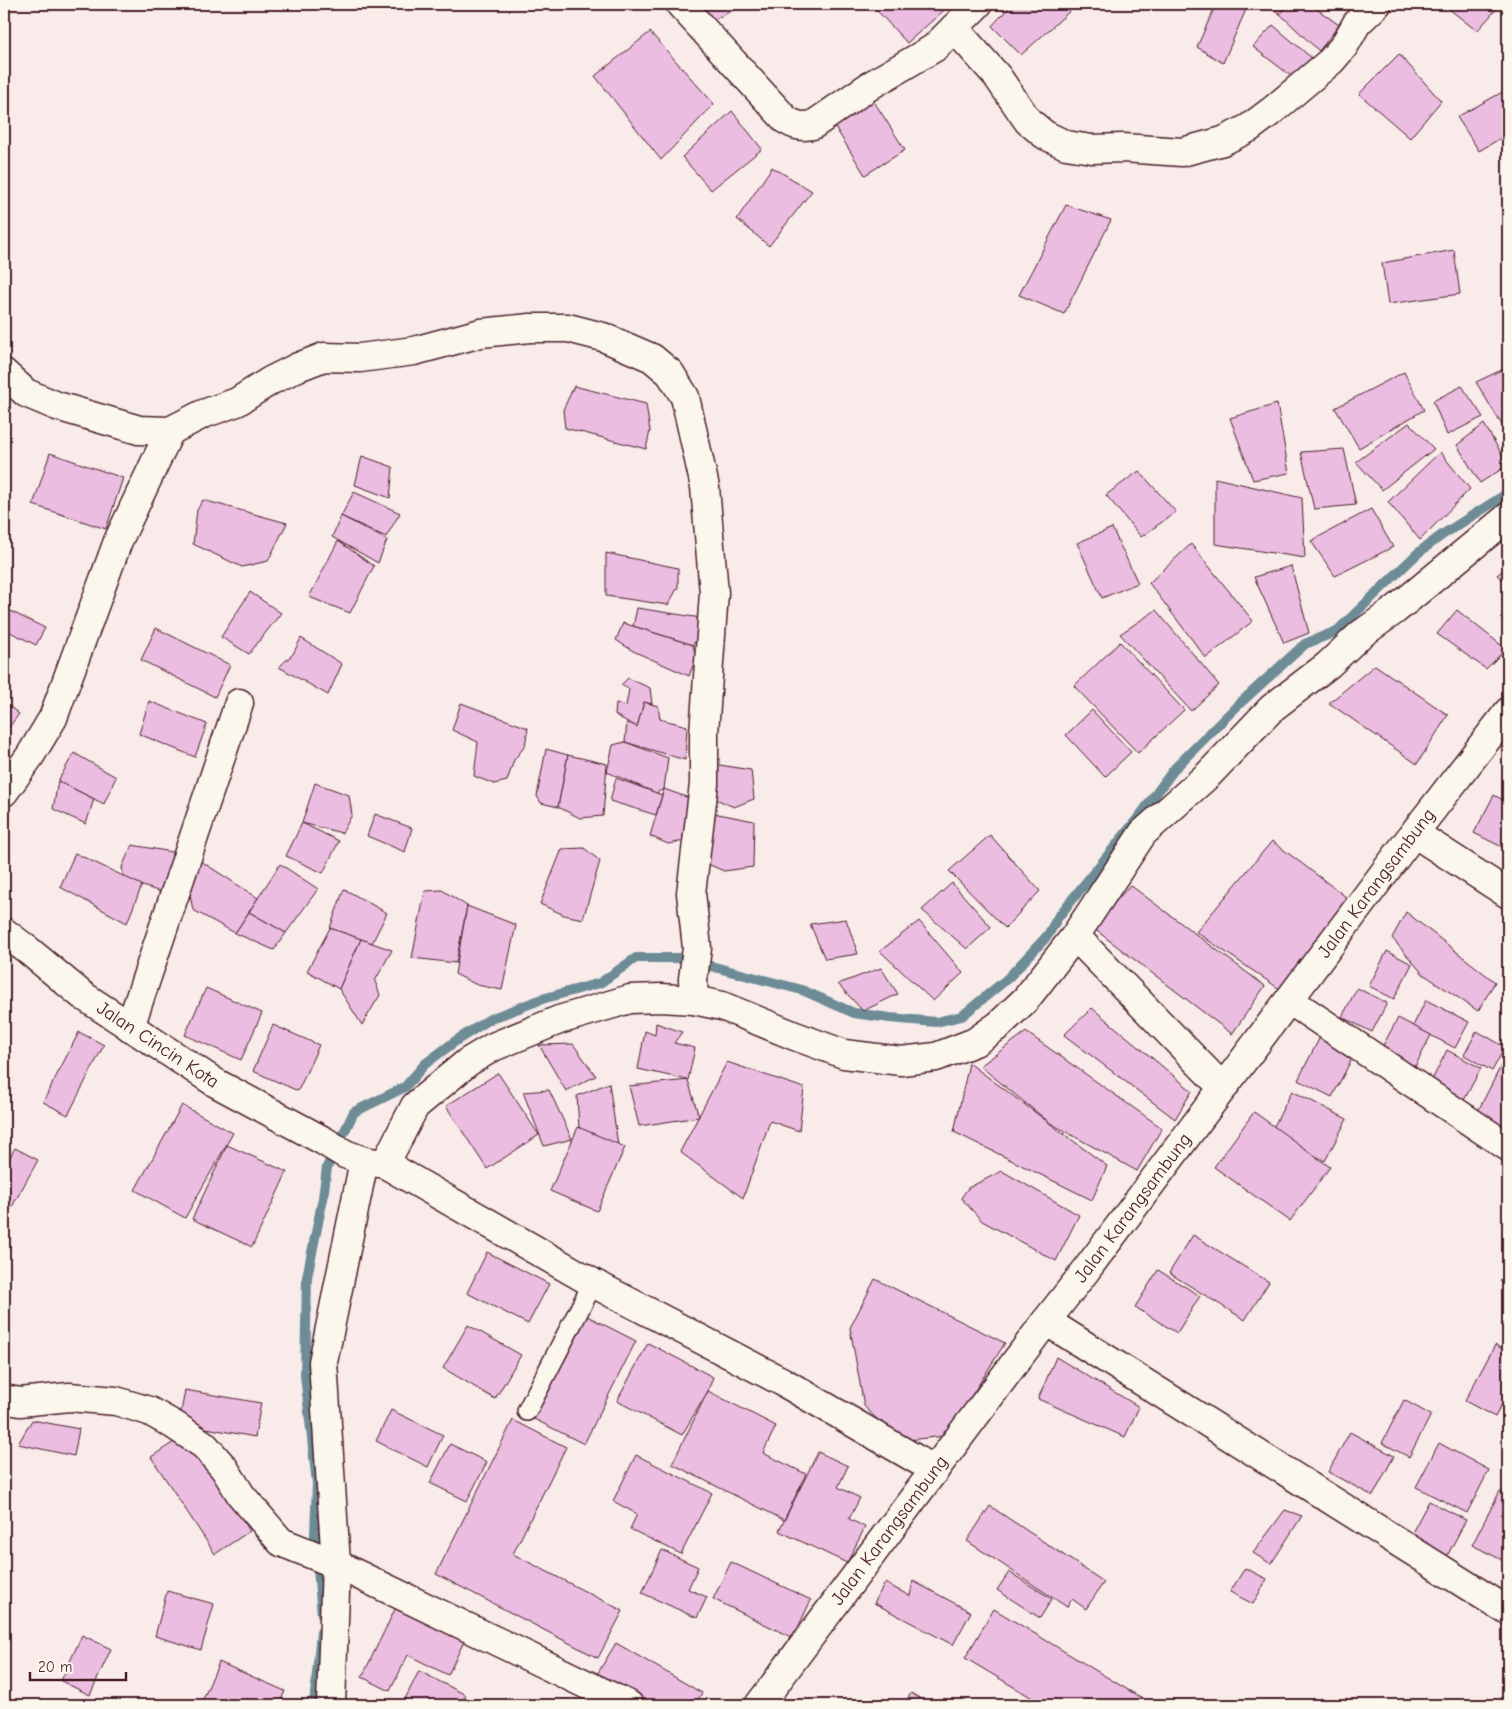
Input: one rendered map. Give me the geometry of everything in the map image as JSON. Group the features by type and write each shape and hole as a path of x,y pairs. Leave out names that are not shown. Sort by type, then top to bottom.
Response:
{"street":[{"path":"680,4 786,120 794,125 803,126 813,125 871,85 934,48 978,4"},
{"path":"954,28 997,76 1028,121 1045,135 1066,145 1092,149 1123,148 1182,152 1223,141 1249,128 1273,110 1331,61 1344,46 1357,23 1377,4"},
{"path":"4,373 26,393 57,406 139,430 170,430 203,414 237,402 270,381 298,367 324,358 360,358 414,350 481,333 530,328 568,328 603,337 652,358 670,373 684,397 705,487 714,593 704,733 704,784 691,894 697,948 693,990"},
{"path":"4,792 30,756 53,718 115,549 170,430"},
{"path":"331,1705 332,1562 323,1362 355,1155 468,1062 493,1047 559,1020 630,999 661,998 693,990 722,1006 844,1054 901,1061 936,1057 975,1042 999,1025 1026,999 1076,936 1144,833 1208,775 1272,708 1328,665 1360,635 1395,610 1508,517"},
{"path":"130,1027 239,703"},
{"name":"Jalan Karangsambung","path":"760,1705 1046,1321 1084,1274 1222,1088 1508,712"},
{"path":"1414,834 1508,894"},
{"name":"Jalan Cincin Kota","path":"4,932 82,995 216,1083 783,1382 935,1470"},
{"path":"1076,936 1222,1088"},
{"path":"1290,1000 1508,1147"},
{"path":"1046,1321 1508,1611"},
{"path":"4,1399 20,1402 69,1397 116,1401 148,1411 174,1425 204,1445 224,1468 241,1495 281,1542 332,1562 629,1705"}],"lane":[{"path":"526,1411 593,1282"}],"building":[{"path":"702,4 746,4 713,20"},
{"path":"871,4 951,4 907,43"},
{"path":"1012,4 1065,4 1071,10 1021,55 992,26"},
{"path":"1216,4 1241,4 1247,7 1223,63 1197,47"},
{"path":"1267,4 1286,4 1280,14"},
{"path":"1288,4 1310,4 1339,25 1319,51 1280,14"},
{"path":"1453,4 1501,4 1477,31 1449,9"},
{"path":"1273,25 1314,60 1299,82 1253,47"},
{"path":"650,32 714,104 661,160 595,76"},
{"path":"1399,54 1441,101 1410,138 1359,94"},
{"path":"1508,89 1508,134 1479,151 1457,117"},
{"path":"873,100 905,150 865,175 835,127"},
{"path":"732,111 762,149 711,190 682,157"},
{"path":"772,167 812,191 769,246 737,219"},
{"path":"1066,205 1111,220 1064,314 1019,295"},
{"path":"1454,250 1460,294 1388,304 1382,263"},
{"path":"1508,367 1508,431 1506,432 1476,382"},
{"path":"1404,372 1424,410 1359,448 1335,408"},
{"path":"574,386 646,404 650,431 646,449 565,428 563,410"},
{"path":"1462,386 1483,417 1447,435 1433,401"},
{"path":"1277,404 1289,473 1253,480 1230,418"},
{"path":"1409,423 1434,449 1382,490 1356,462"},
{"path":"1484,424 1508,465 1480,483 1457,445"},
{"path":"1344,449 1356,505 1314,509 1301,452"},
{"path":"1440,452 1470,489 1420,540 1388,502"},
{"path":"50,453 123,478 106,529 33,505"},
{"path":"362,456 393,467 390,498 355,485"},
{"path":"1139,471 1176,512 1141,537 1106,495"},
{"path":"1215,478 1302,498 1305,558 1215,544"},
{"path":"354,492 400,513 386,537 341,516"},
{"path":"203,500 287,523 268,561 242,567 193,544 197,510"},
{"path":"1371,509 1393,547 1335,576 1311,541"},
{"path":"341,516 387,540 378,563 332,537"},
{"path":"1112,528 1138,583 1102,598 1077,543"},
{"path":"338,541 374,566 350,613 309,597"},
{"path":"1191,544 1253,621 1206,658 1149,583"},
{"path":"606,553 678,568 678,587 668,605 606,596"},
{"path":"1291,566 1309,633 1284,643 1254,577"},
{"path":"1508,566 1508,584 1497,575"},
{"path":"250,592 281,613 249,654 221,637"},
{"path":"4,608 45,628 36,645 4,629"},
{"path":"637,608 701,618 703,628 693,645 633,626"},
{"path":"1156,610 1219,685 1191,711 1120,634"},
{"path":"1457,610 1506,649 1486,669 1437,634"},
{"path":"623,623 693,645 696,658 689,676 633,651 616,640"},
{"path":"156,628 230,665 215,697 141,660"},
{"path":"301,638 342,664 328,695 279,667 293,654"},
{"path":"1120,642 1184,710 1138,753 1074,686"},
{"path":"1375,665 1448,715 1417,764 1329,703"},
{"path":"628,678 650,688 652,704 644,702 637,727 615,715 616,703 626,706 629,689 621,685"},
{"path":"149,701 207,724 195,757 139,734"},
{"path":"4,702 19,714 4,734"},
{"path":"644,702 658,706 660,719 687,726 685,760 625,742 627,722 637,727"},
{"path":"461,703 528,728 525,746 514,760 507,781 494,784 474,776 478,742 452,730"},
{"path":"1092,710 1131,752 1105,777 1066,735"},
{"path":"625,742 668,758 664,789 656,793 607,772 613,745"},
{"path":"546,749 568,755 558,807 541,803 537,796"},
{"path":"74,753 116,777 104,804 58,781"},
{"path":"568,755 607,764 603,816 580,818 558,807"},
{"path":"707,763 751,770 754,799 734,807 709,796"},
{"path":"616,778 662,795 656,815 610,801"},
{"path":"58,781 94,799 86,824 53,809"},
{"path":"315,783 349,795 352,815 342,833 302,823"},
{"path":"664,789 692,799 685,841 668,844 650,836"},
{"path":"1494,795 1508,803 1508,850 1474,833"},
{"path":"703,811 754,821 753,867 724,871 698,860"},
{"path":"375,814 412,828 405,852 367,836"},
{"path":"302,823 339,841 323,873 286,856"},
{"path":"990,835 1040,891 1005,928 949,871"},
{"path":"1272,841 1354,903 1284,992 1196,932"},
{"path":"132,845 172,852 172,871 164,893 124,880 122,867"},
{"path":"584,848 600,861 583,919 564,915 540,904 562,849"},
{"path":"75,853 142,885 127,923 60,887"},
{"path":"199,860 258,898 235,933 193,910 188,885"},
{"path":"280,864 318,889 286,933 249,912"},
{"path":"952,883 991,927 967,949 922,910"},
{"path":"1130,885 1265,986 1232,1034 1093,928"},
{"path":"344,889 387,913 372,943 330,928"},
{"path":"442,890 467,906 456,963 412,958 425,891"},
{"path":"467,906 516,925 502,990 477,985 455,974"},
{"path":"249,912 286,933 274,950 235,933"},
{"path":"1406,912 1495,982 1478,1011 1423,974 1392,938"},
{"path":"846,919 858,954 825,959 810,924"},
{"path":"919,921 963,973 933,1001 880,951"},
{"path":"330,928 361,939 339,989 307,971"},
{"path":"361,939 392,950 375,981 380,995 362,1025 339,989"},
{"path":"1387,951 1412,964 1394,999 1369,986"},
{"path":"881,968 898,994 863,1011 838,984"},
{"path":"206,988 262,1013 241,1060 185,1035"},
{"path":"1357,988 1387,1003 1372,1032 1342,1017"},
{"path":"1426,1000 1469,1022 1455,1048 1413,1026"},
{"path":"1092,1008 1192,1091 1175,1119 1064,1035"},
{"path":"1398,1018 1431,1035 1415,1067 1381,1049"},
{"path":"656,1023 682,1032 674,1043 695,1048 688,1080 638,1069 645,1031 655,1035"},
{"path":"273,1025 319,1045 298,1091 253,1071"},
{"path":"1477,1031 1505,1047 1492,1071 1464,1055"},
{"path":"79,1032 104,1045 68,1115 43,1102"},
{"path":"1026,1032 1162,1128 1137,1171 1050,1123 980,1066"},
{"path":"1322,1033 1356,1051 1332,1097 1298,1080"},
{"path":"573,1044 596,1076 566,1091 539,1045"},
{"path":"1447,1050 1481,1068 1463,1102 1430,1084"},
{"path":"1508,1052 1508,1126 1506,1130 1476,1115"},
{"path":"727,1062 804,1088 799,1131 770,1121 743,1198 680,1152"},
{"path":"969,1063 1107,1166 1092,1200 954,1132"},
{"path":"498,1073 539,1135 487,1169 446,1106"},
{"path":"688,1080 699,1117 639,1126 629,1086"},
{"path":"609,1083 620,1159 581,1160 577,1096"},
{"path":"549,1090 572,1139 544,1146 523,1092"},
{"path":"1292,1091 1347,1119 1325,1161 1271,1132"},
{"path":"182,1105 233,1133 185,1218 135,1190"},
{"path":"1254,1112 1330,1167 1290,1221 1214,1167"},
{"path":"578,1127 625,1147 597,1211 550,1191"},
{"path":"227,1145 287,1172 252,1247 192,1219"},
{"path":"15,1148 38,1160 8,1214 4,1211 4,1168"},
{"path":"1002,1171 1079,1215 1056,1261 982,1221 961,1198 968,1188"},
{"path":"1193,1235 1269,1282 1245,1320 1169,1273"},
{"path":"487,1252 549,1284 528,1324 467,1293"},
{"path":"1508,1266 1508,1285 1500,1281"},
{"path":"1158,1270 1200,1296 1177,1333 1135,1307"},
{"path":"875,1279 1005,1343 946,1436 898,1441 864,1406 850,1328"},
{"path":"587,1316 636,1341 584,1444 534,1419"},
{"path":"468,1325 521,1355 495,1399 443,1368"},
{"path":"648,1343 713,1377 708,1391 682,1435 617,1401"},
{"path":"1495,1345 1508,1352 1508,1393 1495,1417 1465,1401"},
{"path":"1056,1357 1139,1407 1125,1437 1038,1399"},
{"path":"185,1390 261,1403 255,1437 179,1423"},
{"path":"708,1391 776,1426 763,1453 806,1474 784,1520 672,1464"},
{"path":"1404,1400 1431,1415 1409,1457 1382,1443"},
{"path":"391,1410 443,1435 428,1467 376,1441"},
{"path":"32,1420 79,1429 74,1456 18,1444"},
{"path":"513,1420 566,1447 513,1554 623,1611 598,1658 436,1574"},
{"path":"1350,1432 1394,1456 1373,1496 1328,1472"},
{"path":"186,1434 250,1531 215,1554 151,1457"},
{"path":"1439,1443 1489,1470 1467,1513 1416,1487"},
{"path":"450,1444 487,1462 467,1501 430,1483"},
{"path":"818,1452 848,1466 838,1487 860,1498 849,1519 865,1527 847,1563 779,1531"},
{"path":"636,1455 712,1493 681,1554 630,1529 637,1514 613,1501"},
{"path":"1500,1491 1508,1496 1508,1563 1472,1545"},
{"path":"1429,1501 1466,1520 1445,1560 1408,1540"},
{"path":"990,1506 1104,1582 1086,1609 1072,1599 1067,1607 967,1541"},
{"path":"1285,1510 1302,1516 1271,1564 1253,1553"},
{"path":"662,1550 698,1567 688,1589 707,1597 697,1618 642,1593"},
{"path":"731,1562 811,1600 793,1638 713,1599"},
{"path":"1245,1568 1267,1579 1253,1604 1230,1592"},
{"path":"1009,1572 1052,1599 1040,1618 997,1590"},
{"path":"913,1581 971,1612 953,1645 874,1603 885,1583 910,1596"},
{"path":"167,1591 214,1604 201,1650 155,1636"},
{"path":"399,1601 467,1635 448,1675 408,1655 390,1691 362,1677"},
{"path":"994,1609 1153,1705 1044,1705 965,1658"},
{"path":"82,1635 111,1649 90,1695 61,1681"},
{"path":"616,1643 702,1693 695,1705 652,1705 621,1687 593,1681"},
{"path":"219,1662 285,1691 279,1705 201,1704"},
{"path":"419,1671 466,1695 460,1705 402,1705"},
{"path":"911,1693 931,1705 904,1705"}],"waterway":[{"path":"322,1615 315,1534 317,1484 305,1375 307,1277 323,1198 327,1167 354,1112 405,1087 425,1064 457,1040 490,1019 542,999 600,983 636,958 680,958 802,990 854,1013 936,1022 962,1016 1008,978 1048,935 1058,917 1139,817 1175,768 1239,704 1305,644 1337,631 1418,553 1442,535 1508,493"},
{"path":"314,1705 321,1632"}]}
